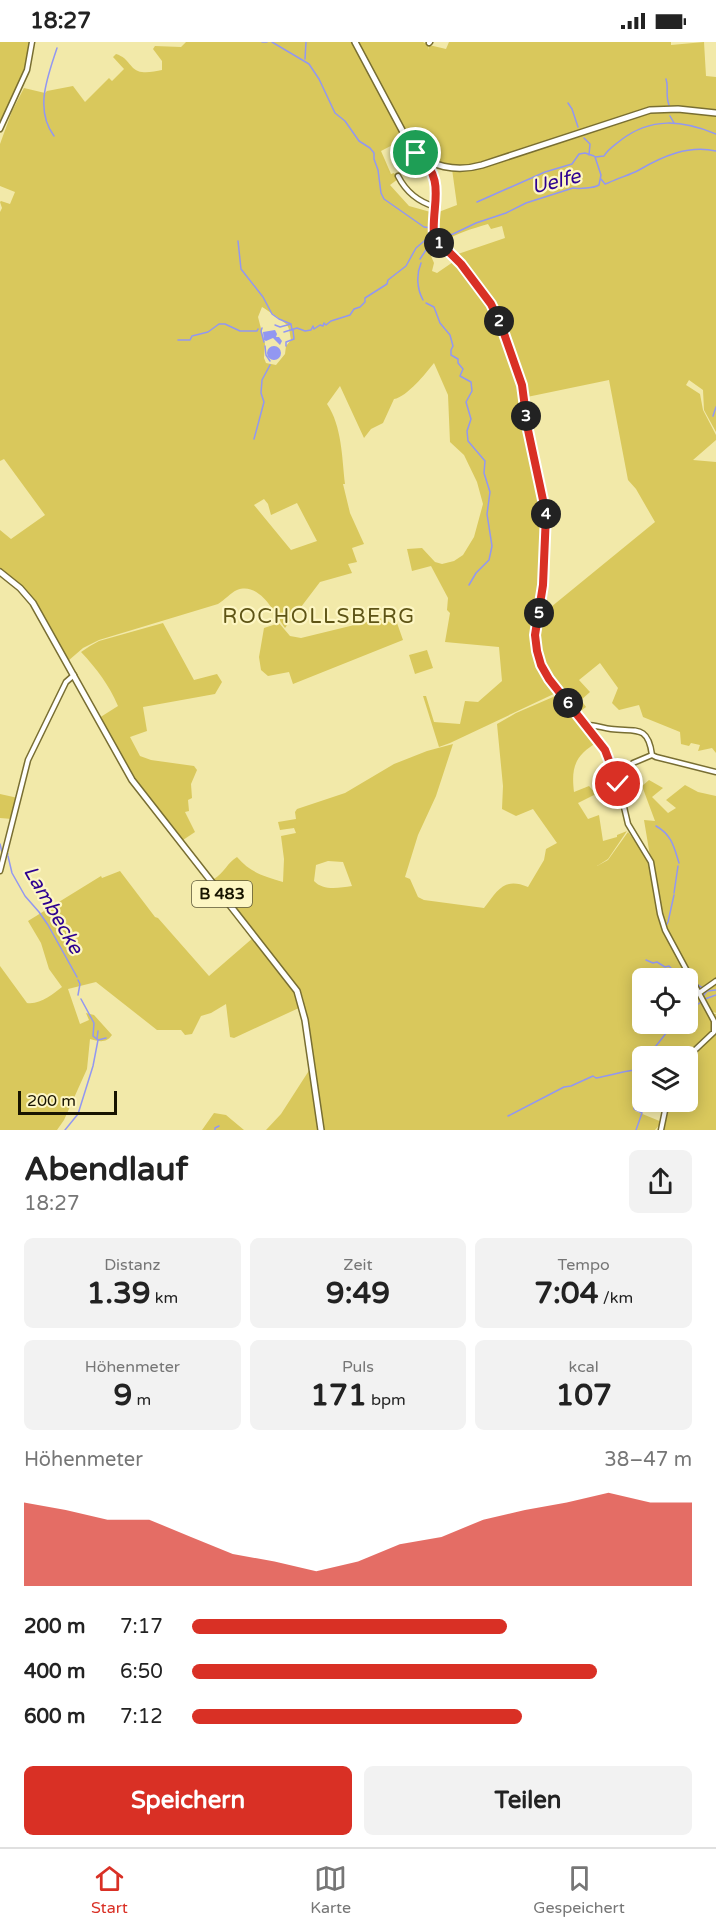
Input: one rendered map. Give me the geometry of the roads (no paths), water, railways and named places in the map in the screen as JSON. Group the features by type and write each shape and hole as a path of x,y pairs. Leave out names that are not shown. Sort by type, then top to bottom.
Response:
{"main road":[{"path":"356,42 405,138 422,158 446,167 470,168 645,111 668,109 716,113"},
{"name":"B 483","path":"0,572 20,588 33,603 136,785 297,991 304,1014 321,1130"}],"street":[{"path":"0,129 27,70 32,42"},
{"path":"422,158 433,175 437,197 434,237 461,264 491,304 501,325 524,392 528,430 546,514 543,585 535,641 537,651 545,672 605,750 617,781 628,824 651,862 665,930 715,1025 714,1032 698,1047"},
{"path":"398,176 412,196 436,207"},
{"path":"0,871 28,760 67,680 74,675"},
{"path":"587,725 638,731 649,739 654,756"},
{"path":"617,781 633,763 654,756 716,772"},
{"path":"699,993 716,981"},
{"path":"661,1130 665,1112"}],"water":[{"path":"275,330 276,337 282,341 280,345 273,338 264,340 263,332"},
{"path":"271,346 277,346 281,353 277,360 271,360 267,356 267,350"}],"waterway":[{"name":"Uelfe","path":"262,42 267,42"},
{"name":"Uelfe","path":"272,42 309,64 319,79 335,113 345,121 359,141 374,153 384,199 424,227 432,228"},
{"path":"305,59 306,42"},
{"path":"54,136 48,126 44,104 47,81 57,48"},
{"path":"666,79 669,105"},
{"path":"568,103 578,127"},
{"name":"Uelfe","path":"670,116 674,123"},
{"name":"Uelfe","path":"436,228 449,235 453,234 526,203 573,188 599,185 601,175 595,157 604,156 621,140 644,127 655,124 679,124 716,134"},
{"path":"584,138 590,144 589,155"},
{"path":"601,179 605,184 608,183 676,153 696,149 716,151"},
{"path":"477,202 545,172 572,164 579,154 594,156"},
{"path":"420,259 428,247 430,236"},
{"path":"284,332 297,328 305,331 311,330 313,326 314,329 320,325 323,326 324,323 326,325 350,315 354,309 365,302 365,298 387,284 388,280 406,266 416,248 430,236"},
{"path":"238,241 241,269 263,297 272,314 291,324"},
{"path":"421,263 418,282 423,300"},
{"path":"426,303 434,307 440,323 450,335 453,346 451,355 458,359 463,369 460,376 471,382 472,391 466,402 471,419 467,431 468,441 485,461 484,473 490,492 487,514 492,546 489,560 476,573 469,585"},
{"path":"178,340 190,340 192,336 208,332 219,324 225,324 240,331 257,331 258,329"},
{"path":"275,325 280,327 291,324 292,330"},
{"path":"262,328 264,342"},
{"path":"286,346 286,342 294,339 293,330"},
{"path":"265,346 266,355 270,361"},
{"path":"254,439 264,402 261,393 262,380 270,365"},
{"path":"713,416 716,407"},
{"path":"656,826 669,837 679,863"},
{"name":"Lambecke","path":"0,844 2,852"},
{"name":"Lambecke","path":"8,856 12,873 25,896 48,925 77,977"},
{"path":"674,893 678,866"},
{"path":"666,926 674,895"},
{"path":"646,960 671,968"},
{"name":"Lambecke","path":"78,980 80,984 78,995"},
{"path":"698,985 703,988"},
{"path":"704,995 707,991 716,990"},
{"path":"705,999 716,995"},
{"name":"Lambecke","path":"65,1130 78,1114 93,1066 98,1040 93,1036 94,1023 81,999"},
{"name":"Lambecke","path":"97,1039 98,1031"},
{"path":"655,1046 666,1034"},
{"path":"98,1040 106,1038"},
{"path":"508,1116 564,1087 593,1076 596,1078 632,1070"},
{"path":"636,1130 642,1113 640,1112"},
{"path":"215,1130 219,1126"}],"district":[{"name":"ROCHOLLSBERG","path":"319,616"}]}
